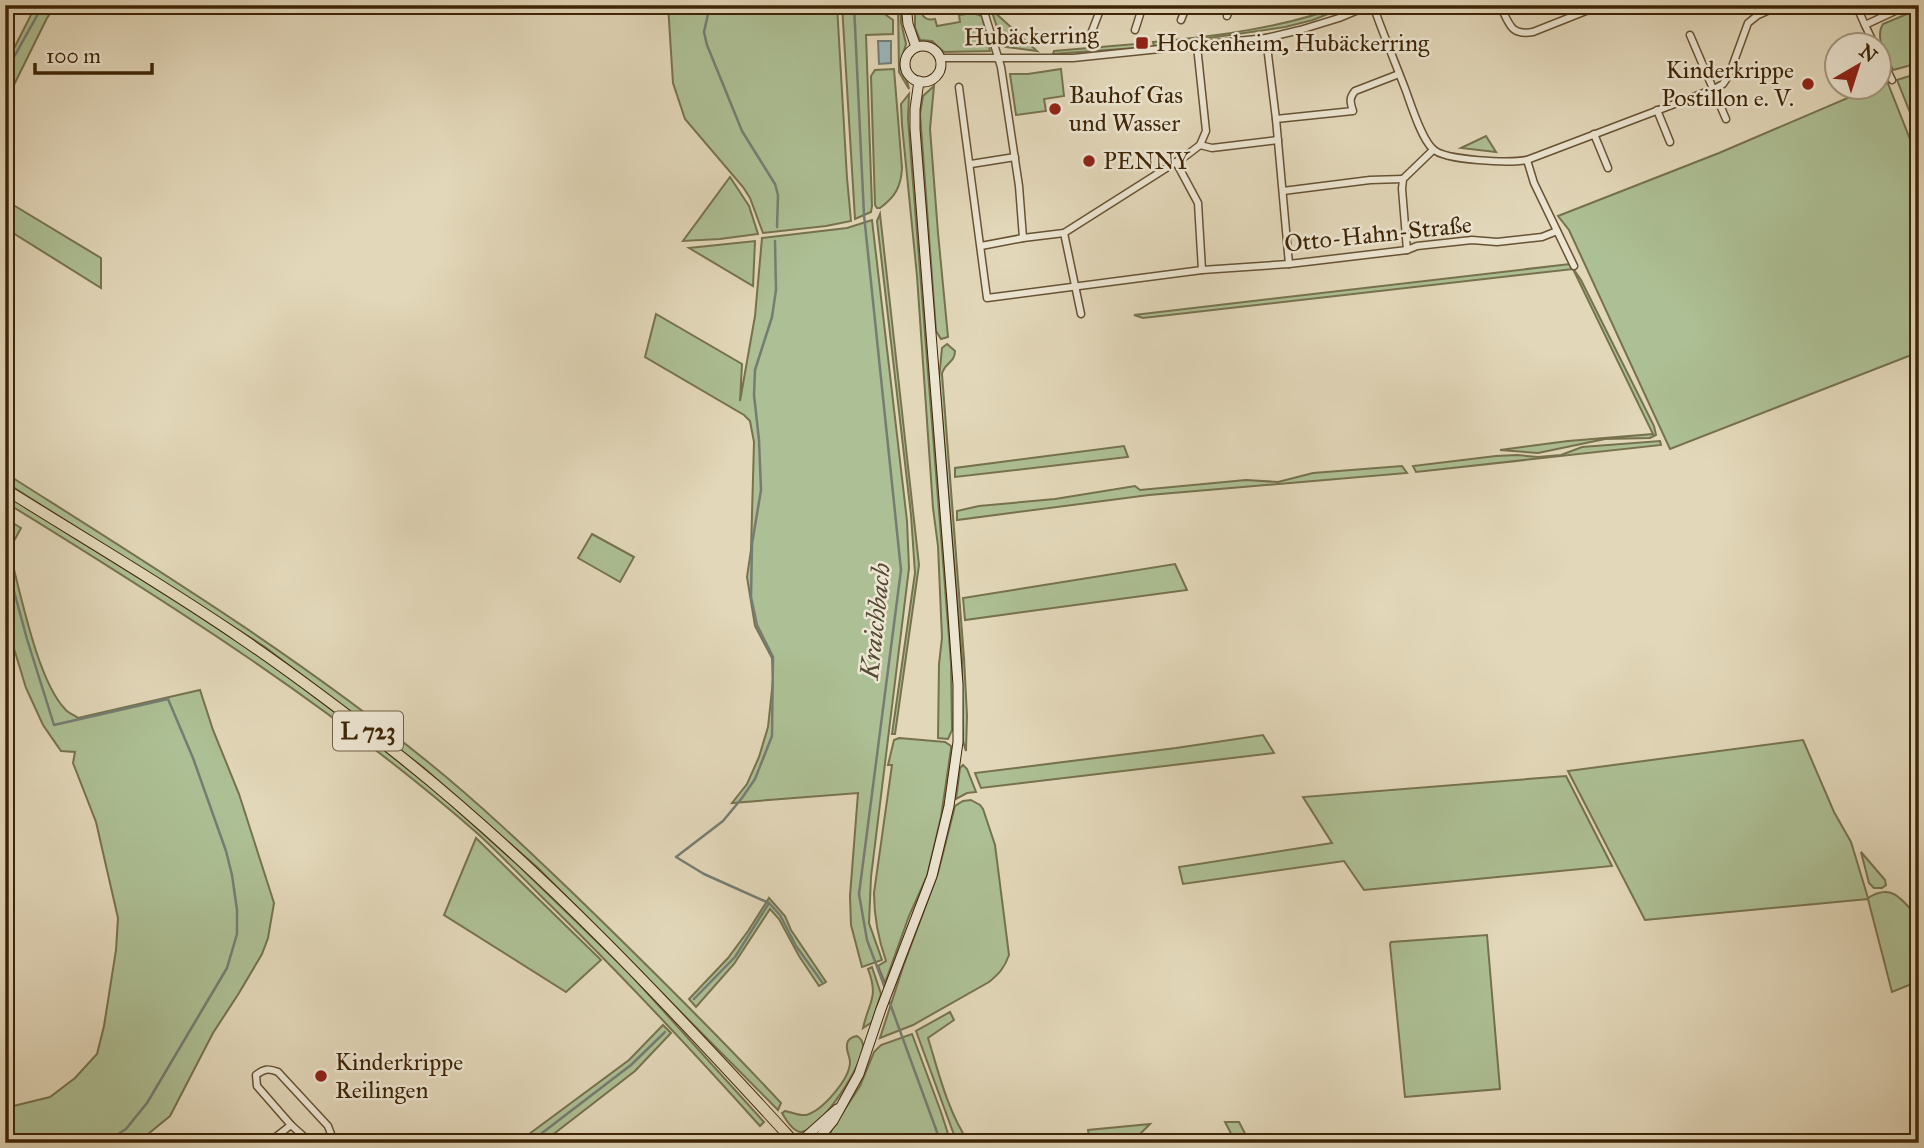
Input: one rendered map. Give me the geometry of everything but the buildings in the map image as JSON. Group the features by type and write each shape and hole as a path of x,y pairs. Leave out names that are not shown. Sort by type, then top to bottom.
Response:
{"main road":[{"path":"906,5 908,24 916,47"},
{"path":"916,47 930,47 939,58 940,68 935,76 927,81 911,77 905,65 906,57 916,47"},
{"path":"815,1143 826,1130 859,1074 932,876 949,806 958,742 958,685 915,129 919,81"},
{"name":"L 723","path":"5,489 239,637 318,693 407,762 460,806 559,897 797,1143"},
{"path":"797,1143 843,1103"},
{"path":"822,1143 826,1130"}],"street":[{"path":"982,5 1001,67 1015,157 1023,238"},
{"path":"1091,31 1102,5"},
{"path":"1135,30 1143,5"},
{"path":"1181,20 1187,5"},
{"path":"1227,16 1231,5"},
{"path":"1371,5 1415,116 1433,150 1447,155 1503,163 1528,160 1723,84 1729,75 1748,23 1758,15 1781,5"},
{"name":"Hubäckerring","path":"939,58 1073,58 1266,38 1339,18 1371,5"},
{"path":"1500,5 1515,31 1522,34 1601,5"},
{"path":"1856,5 1869,32"},
{"path":"1865,24 1908,5"},
{"path":"1690,35 1726,119"},
{"path":"1266,38 1289,264"},
{"path":"959,87 981,246 1064,233 1200,145 1206,131 1197,46"},
{"path":"1276,119 1353,111 1350,97 1355,91 1399,74"},
{"path":"1657,110 1670,142"},
{"path":"1594,134 1608,168"},
{"path":"1200,145 1212,148 1278,140"},
{"path":"1283,191 1403,178 1433,150"},
{"path":"971,164 1015,157"},
{"path":"1528,160 1534,183 1574,266"},
{"path":"1176,162 1198,203 1202,270"},
{"path":"1403,178 1406,250"},
{"name":"Otto-Hahn-Straße","path":"981,246 987,298 1202,270 1289,264 1406,250 1417,246 1542,237 1557,231"},
{"path":"1064,233 1081,314"},
{"path":"311,1143 291,1125 257,1086 256,1076 262,1070 278,1072 328,1126 331,1134 326,1143"},
{"path":"268,1143 291,1125"}],"green space":[{"path":"36,5 55,5 5,103 5,66"},
{"path":"668,5 837,5 851,221 763,233 743,187 685,119 673,83"},
{"path":"842,5 872,5 893,20 893,34 866,35 872,206 871,212 855,219"},
{"path":"898,5 901,5 901,22 906,44 900,65 909,89 899,72"},
{"path":"915,5 919,5 926,18 935,19 937,26 960,22 959,15 973,13 982,16 990,51 944,52 932,41 920,40 915,28"},
{"path":"1350,5 1313,20 1285,27 1154,46 1153,42 1274,25"},
{"path":"991,9 1037,51 1003,45"},
{"path":"1919,9 1919,63 1893,70 1892,32 1880,32 1883,24"},
{"path":"1135,44 1135,48 1053,54 1054,51"},
{"path":"894,69 902,168 899,186 893,196 877,208 871,76 875,70"},
{"path":"1061,69 1064,96 1044,99 1046,111 1016,115 1010,74"},
{"path":"1919,73 1919,135 1897,80"},
{"path":"934,86 930,129 948,337 941,339 936,331 920,114 923,96"},
{"path":"909,94 908,119 951,663 952,730 948,739 938,738 942,638 938,546 902,125 901,104"},
{"path":"1892,94 1919,162 1919,352 1670,449 1569,230 1558,216 1719,153 1838,102 1892,102"},
{"path":"1486,136 1496,152 1461,148"},
{"path":"730,177 749,206 758,234 683,241"},
{"path":"5,200 101,258 101,288 5,228"},
{"path":"880,214 919,565 895,734 892,734 915,573 911,515 877,221"},
{"path":"872,220 907,521 909,568 871,877 869,923 882,960 862,967 851,925 850,896 858,793 732,803 747,784 759,757 768,727 773,680 772,658 755,626 747,577 751,550 754,442 750,421 645,357 656,314 742,364 740,401 755,316 762,238 847,228"},
{"path":"755,241 753,286 689,248"},
{"path":"1570,264 1581,280 1654,426 1656,435 1650,438 1605,439 1538,453 1500,450 1568,441 1653,434 1573,269 1143,318 1134,315"},
{"path":"947,344 955,351 942,374 964,658 966,751 963,741 962,660 939,379 942,348"},
{"path":"1660,441 1661,445 1416,472 1413,466 1496,456 1561,455 1582,447"},
{"path":"1124,446 1128,457 955,477 955,468"},
{"path":"1402,466 1407,473 1149,495 957,520 957,511 979,506 1055,499 1135,486 1140,490 1246,480 1278,482 1313,473"},
{"path":"5,473 274,647 378,722 428,762 522,845 654,973 781,1103 778,1110 538,868 424,768 265,647 5,482"},
{"path":"5,494 188,608 274,666 439,794 519,866 630,974 764,1122 760,1126 625,980 477,833 422,786 248,658 128,578 5,502"},
{"path":"5,518 21,528 9,550 38,656 46,678 66,710 78,718 200,690 239,794 274,903 268,938 262,954 213,1033 170,1116 137,1143 5,1143 5,1108 50,1097 75,1078 97,1054 116,950 118,918 96,822 73,763 75,752 61,751 43,725 26,688 5,619"},
{"path":"592,534 634,557 620,582 578,558"},
{"path":"1175,564 1187,590 965,620 963,598"},
{"path":"1263,735 1274,753 981,788 975,773 1176,748"},
{"path":"899,738 945,742 951,749 941,817 927,876 909,916 885,983 878,966 886,961 877,927 874,893 892,765 888,765 894,740"},
{"path":"1803,740 1834,812 1851,842 1868,898 1884,892 1891,893 1902,900 1919,919 1919,981 1892,992 1868,899 1645,920 1568,771"},
{"path":"963,765 976,792 956,799 960,768"},
{"path":"1566,776 1612,866 1364,890 1344,861 1183,884 1179,867 1332,843 1303,797"},
{"path":"971,800 983,809 995,845 1009,955 1001,970 989,982 913,1025 880,1038 938,873 955,806"},
{"path":"476,838 601,960 566,992 444,915"},
{"path":"1861,852 1885,880 1886,885 1882,888 1874,888 1869,883"},
{"path":"769,898 785,916 791,930 826,982 819,986 779,919 770,909 734,964 696,1007 689,999 728,958"},
{"path":"1487,935 1500,1089 1405,1097 1391,942"},
{"path":"872,967 881,994 872,1022 863,1028 873,993 868,969"},
{"path":"950,1012 954,1020 928,1038 950,1106 969,1143 957,1143 916,1031"},
{"path":"663,1025 671,1033 635,1071 542,1143 517,1143 629,1060"},
{"path":"912,1034 951,1143 826,1143 860,1086 874,1052 881,1045"},
{"path":"857,1036 863,1043 862,1054 840,1095 809,1129 801,1132 795,1130 782,1113 785,1111 806,1115 827,1101 849,1069 847,1044"},
{"path":"1225,1122 1239,1122 1250,1143 1236,1143"},
{"path":"1150,1124 1131,1143 1090,1143 1088,1130"}],"water":[{"path":"878,41 891,41 891,63 879,64"}],"waterway":[{"path":"5,73 43,5"},
{"path":"710,5 704,32 707,45 742,131 775,184 778,195 777,227"},
{"name":"Kraichbach","path":"854,5 864,215 901,570 859,894 867,940 885,988"},
{"path":"769,903 704,874 676,857 723,821 742,798 755,779 772,736 773,657 757,625 751,597 752,544 761,490 754,395 755,370 772,317 776,290 775,241"},
{"path":"5,558 54,725 168,699 193,758 232,875 237,934 227,968 147,1103 126,1129 104,1143"},
{"path":"694,999 735,957 769,903 780,915 796,946 822,982"},
{"name":"Kraichbach","path":"888,998 941,1143"},
{"path":"529,1143 631,1065 665,1032"}],"place":[{"name":"Hockenheim, Hubäckerring","path":"1142,43"},
{"name":"Kinderkrippe Postillon e. V.","path":"1808,84"},
{"name":"Bauhof Gas und Wasser","path":"1055,109"},
{"name":"PENNY","path":"1089,161"},
{"name":"Kinderkrippe Reilingen","path":"321,1076"}]}
